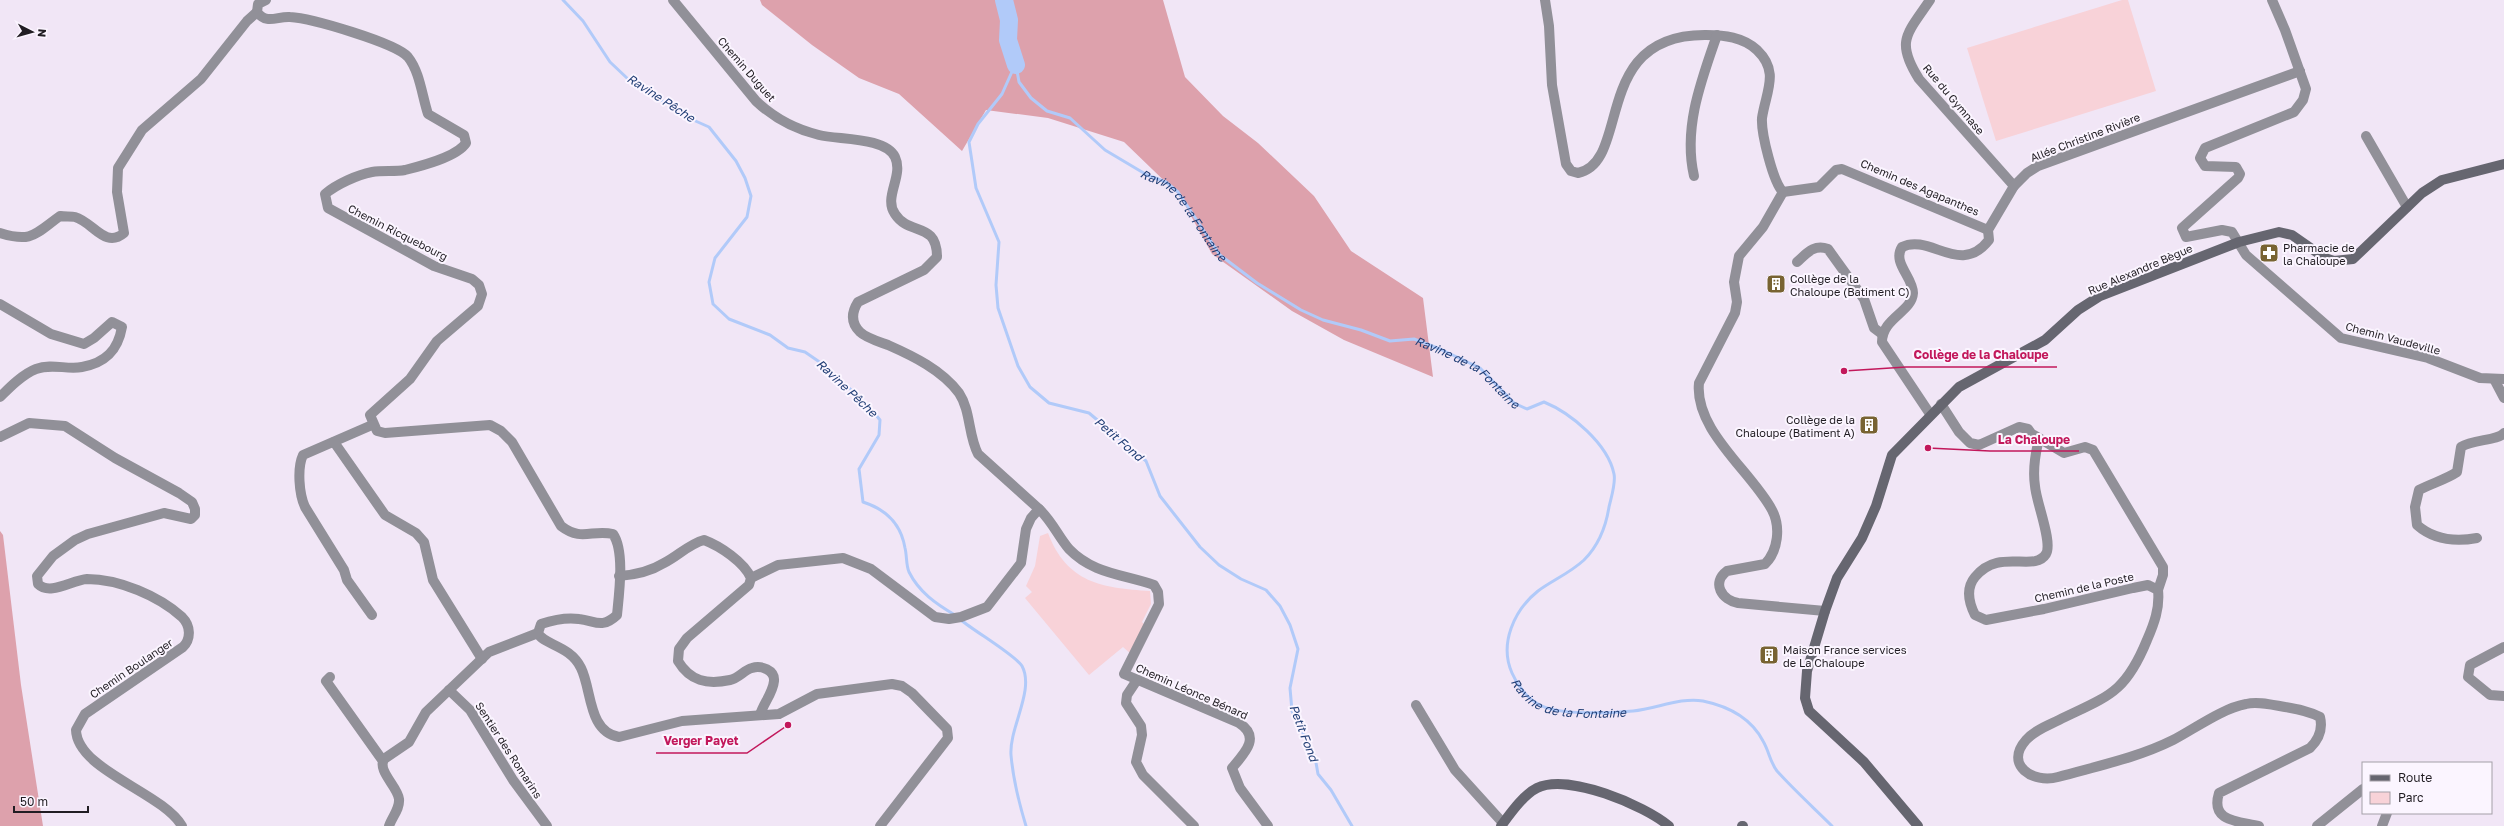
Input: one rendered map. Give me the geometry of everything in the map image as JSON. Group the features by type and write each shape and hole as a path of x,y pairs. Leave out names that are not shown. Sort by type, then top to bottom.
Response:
{"main road":[{"name":"Rue Alexandre Bègue","path":"1918,826 1864,762 1809,711 1805,698 1806,678 1825,611 1837,578 1862,538 1876,506 1892,455 1930,414 1959,387 2046,340 2078,310 2100,296 2239,242 2259,236 2286,233 2325,258 2334,261 2353,259 2422,193 2442,180 2504,164"},
{"path":"1502,824 1535,789 1545,785 1563,784 1624,801 1669,826"}],"street":[{"path":"0,233 16,238 32,237 60,216 76,217 108,238 118,238 124,233 117,192 118,168 142,130 201,78 247,21 257,12 258,4 266,0"},
{"name":"Chemin Duguet","path":"673,0 756,101 770,114 789,125 820,135 873,143 888,148 896,158 898,171 892,199 894,214 901,220 933,236 937,245 937,257 924,270 858,302 852,316 855,326 861,334 911,355 934,369 958,392 966,405 973,444 978,454 1039,509"},
{"path":"1545,0 1549,26 1552,85 1566,164 1571,171 1578,173 1590,168 1605,147 1624,82 1638,60 1649,52 1679,38 1694,35 1717,35 1737,38 1752,45 1765,57 1770,79 1762,124 1775,182 1783,192 1763,227 1739,256 1735,269 1734,282 1737,302 1735,313 1699,383 1699,391 1706,417 1721,441 1772,509 1776,527 1775,547 1765,564 1727,571 1723,574 1720,584 1724,597 1728,601 1738,603 1825,611"},
{"name":"Rue du Gymnase","path":"1930,0 1909,31 1905,43 1905,54 1919,79 2014,186"},
{"path":"2272,0 2300,71"},
{"name":"Chemin Ricquebourg","path":"257,12 262,18 271,20 288,16 306,18 401,50 415,71 428,114 464,135 466,143 463,148 438,160 404,170 372,172 331,189 325,194 328,208 434,266 472,279 478,285 482,294 478,306 437,341 410,379 375,409 370,415 372,425"},
{"path":"1694,176 1690,141 1694,113 1701,80 1717,35"},
{"name":"Allée Christine Rivière","path":"1882,334 1885,327 1910,300 1913,293 1900,261 1898,252 1902,247 1915,243 1949,254 1973,253 1983,248 1989,240 1988,230 2014,186 2027,173 2038,166 2300,71"},
{"name":"Chemin Vaudeville","path":"2300,71 2306,89 2305,96 2294,112 2210,144 2201,153 2202,163 2205,166 2236,166 2240,174 2238,178 2182,228 2182,233 2186,237 2228,230 2239,242 2246,255 2341,338 2428,358 2480,378 2499,379"},
{"path":"2366,136 2407,208"},
{"name":"Chemin des Agapanthes","path":"1783,192 1819,187 1836,170 1842,169 1988,230"},
{"path":"1797,262 1813,249 1820,246 1828,250 1864,299 1874,328 1882,334 1882,342 1930,414"},
{"path":"0,304 51,334 84,344 94,338 112,322 122,327 118,345 100,360 82,367 58,365 36,369 17,381 0,397"},
{"path":"2499,379 2504,398"},
{"path":"1941,404 1959,432 1970,443 1979,445 2019,428 2028,429 2034,435 2064,454 2085,447 2093,450 2163,567 2163,575 2158,590 2159,599 2154,622 2134,670 2124,683 2101,699 2034,733 2024,742 2019,762 2030,776 2052,779 2150,751 2232,708 2246,703 2270,704 2311,712 2320,716 2321,723 2317,741 2310,748 2219,793 2216,802 2218,811 2226,818 2259,826"},
{"name":"Chemin Boulanger","path":"0,437 29,423 65,426 115,458 179,493 192,502 195,509 195,515 191,519 164,513 158,514 88,534 75,540 53,556 37,576 38,584 42,588 49,588 85,579 114,581 176,612 186,622 189,635 183,647 85,714 76,730 78,742 96,762 112,774 170,810 182,826"},
{"path":"372,615 347,580 344,570 302,500 300,462 303,455 372,425 377,431 381,432 483,425 501,431 512,442 561,526 570,533 581,536 606,532 613,534 617,540 619,576 617,615 610,622 600,624 578,618 555,619 541,624 538,632 541,638 564,648 576,658 583,670 594,714 603,729 618,737 682,721 779,714 817,694 830,691 892,684 902,686 912,693 947,729 948,738 880,826"},
{"path":"2477,538 2449,540 2433,537 2417,525 2415,507 2419,490 2429,484 2443,481 2457,472 2461,447 2470,441 2489,440 2504,433"},
{"name":"Chemin de la Poste","path":"2034,435 2038,443 2034,485 2049,544 2046,554 2040,560 2028,562 1995,562 1982,569 1972,580 1969,593 1970,603 1975,615 1986,620 2044,609 2148,585 2158,590"},
{"path":"334,442 385,515 416,533 424,542 433,580 482,659"},
{"path":"760,715 774,681 772,673 758,667 751,668 730,680 702,681 692,678 678,661 679,649 687,638 744,592 751,578 778,565 843,558 871,569 936,617 950,619 961,617 987,607 1017,569 1025,549 1026,529 1030,518 1039,509"},
{"name":"Chemin Léonce Bénard","path":"1039,509 1050,520 1069,548 1086,563 1112,575 1154,585 1158,592 1159,604 1124,674 1239,723 1248,729 1250,737 1249,745 1232,768 1240,788 1268,826"},
{"path":"619,576 634,574 663,564 684,550 704,540 713,543 747,569 751,578"},
{"path":"383,761 409,742 426,712 489,652 538,632"},
{"path":"2504,647 2470,665 2468,677 2490,695 2504,696"},
{"path":"330,677 326,681 383,761 384,770 399,798 398,808 389,826"},
{"path":"1137,680 1127,695 1126,703 1142,731 1136,762 1143,775 1194,826"},
{"name":"Sentier des Romarins","path":"449,690 470,710 512,780 547,826"},
{"path":"1416,705 1455,770 1502,824"},
{"path":"2317,826 2362,790"},
{"path":"2382,826 2388,814"}],"green space":[{"path":"2122,0 2128,0 2156,91 1996,141 1967,48"},
{"path":"1048,533 1056,550 1065,563 1076,573 1088,580 1116,588 1150,591 1151,604 1142,622 1144,624 1131,654 1123,647 1089,675 1025,598 1032,592 1026,586 1035,566 1040,536"}],"shaded area":[{"path":"760,0 1163,0 1185,77 1223,116 1258,143 1314,196 1351,251 1423,298 1433,377 1344,340 1292,311 1212,254 1180,196 1124,142 1048,118 986,110 962,151 899,94 859,78 812,45 762,5"},
{"path":"0,531 3,535 21,685 43,826 0,826"}],"waterway":[{"name":"Ravine Pêche","path":"563,0 583,21 610,62 628,79 691,119 709,127 736,161 745,178 751,196 747,217 715,258 709,282 713,304 729,319 770,335 788,348 805,352 821,363 867,404 880,420 879,435 859,469 863,502 885,513 896,525 903,539 908,569 913,579 929,597 955,615"},
{"name":"Ravine de la Fontaine","path":"1004,0 1009,20 1008,40 1016,65"},
{"name":"Petit Fond","path":"1015,65 1002,94 978,124 969,142 976,188 999,242 996,285 998,308 1018,366 1030,387 1049,403 1089,413 1146,461 1160,496 1200,547 1219,565 1241,579 1266,590 1280,606 1290,625 1298,649 1290,688 1292,711 1315,757 1318,774 1331,790 1352,826"},
{"name":"Ravine de la Fontaine","path":"1016,65 1019,82 1031,98 1047,111 1070,118 1105,150 1147,175 1166,182 1178,192 1220,255 1257,283 1301,310 1323,320 1361,330 1390,341 1414,339 1440,349 1480,368 1514,403 1527,409 1544,402 1555,407 1587,431 1604,452 1614,474 1614,486 1606,521 1601,535 1584,560 1573,569 1538,591 1529,599 1516,618 1511,628 1507,651 1508,662 1517,682 1526,695 1538,704 1547,708 1571,712 1623,712 1694,700 1721,706 1738,714 1752,726 1763,741 1777,771 1832,826"},
{"name":"Ravine Pêche","path":"961,620 1018,661 1022,666 1025,676 1024,698 1011,744 1011,755 1013,773 1026,826"}],"place":[{"name":"Pharmacie de la Chaloupe","path":"2269,253"},
{"name":"Collège de la Chaloupe (Batiment C)","path":"1776,284"},
{"name":"Collège de la Chaloupe","path":"1844,371"},
{"name":"Collège de la Chaloupe (Batiment A)","path":"1869,425"},
{"name":"La Chaloupe","path":"1928,448"},
{"name":"Maison France services de La Chaloupe","path":"1769,655"},
{"name":"Verger Payet","path":"788,725"}]}
